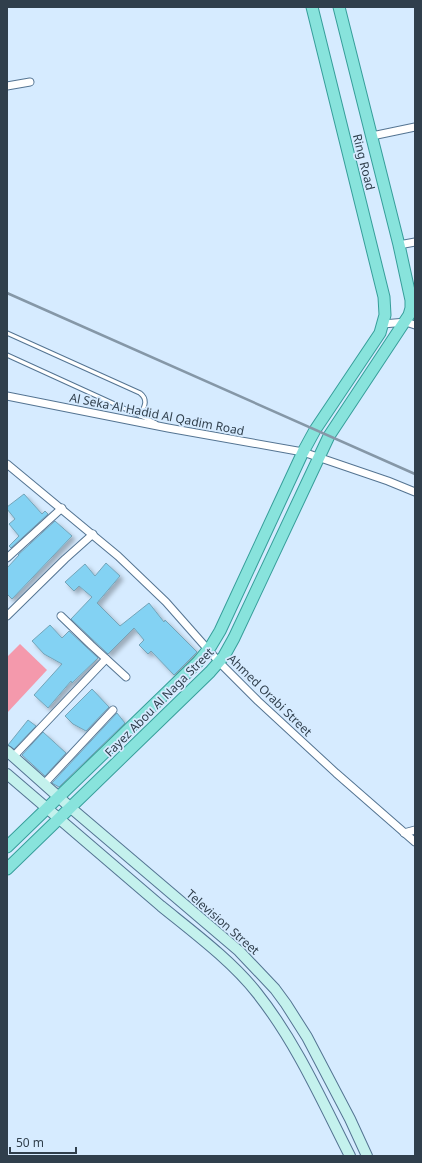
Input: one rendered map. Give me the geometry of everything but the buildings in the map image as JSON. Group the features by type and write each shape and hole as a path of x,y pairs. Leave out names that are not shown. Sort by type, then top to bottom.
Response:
{"main road":[{"name":"Ring Road","path":"312,7 386,306 383,324 375,341 315,430"},
{"name":"Ring Road","path":"329,436 410,323 411,300 399,245 339,7"},
{"name":"Fayez Abou Al Naga Street","path":"7,847 198,662 209,649 220,631 303,452 315,430"},
{"name":"Fayez Abou Al Naga Street","path":"7,868 71,808 219,662 234,638 329,436"}],"street":[{"path":"7,86 30,82"},
{"path":"372,136 415,127"},
{"path":"399,245 415,242"},
{"path":"383,324 410,323"},
{"name":"Al Seka Al Hadid Al Qadim Road","path":"7,396 168,428 303,452 415,492"},
{"name":"Ahmed Orabi Street","path":"7,464 93,534 142,579 209,649 219,662 291,732 415,842"},
{"path":"8,554 62,508"},
{"path":"7,616 37,585 93,534"},
{"path":"61,616 126,677"},
{"path":"10,754 106,659"},
{"path":"44,784 114,710"},
{"name":"Television Street","path":"10,754 239,952 275,989 307,1037 350,1119 367,1156"},
{"path":"7,774 46,809 228,963 256,992 275,1017 292,1044 350,1156"},
{"path":"404,833 415,830"}],"lane":[{"path":"7,333 140,393 146,402 140,416"},
{"path":"7,355 168,428"}],"shaded area":[{"path":"20,644 47,670 7,713 7,657"}],"railway":[{"path":"7,293 415,474"}]}
